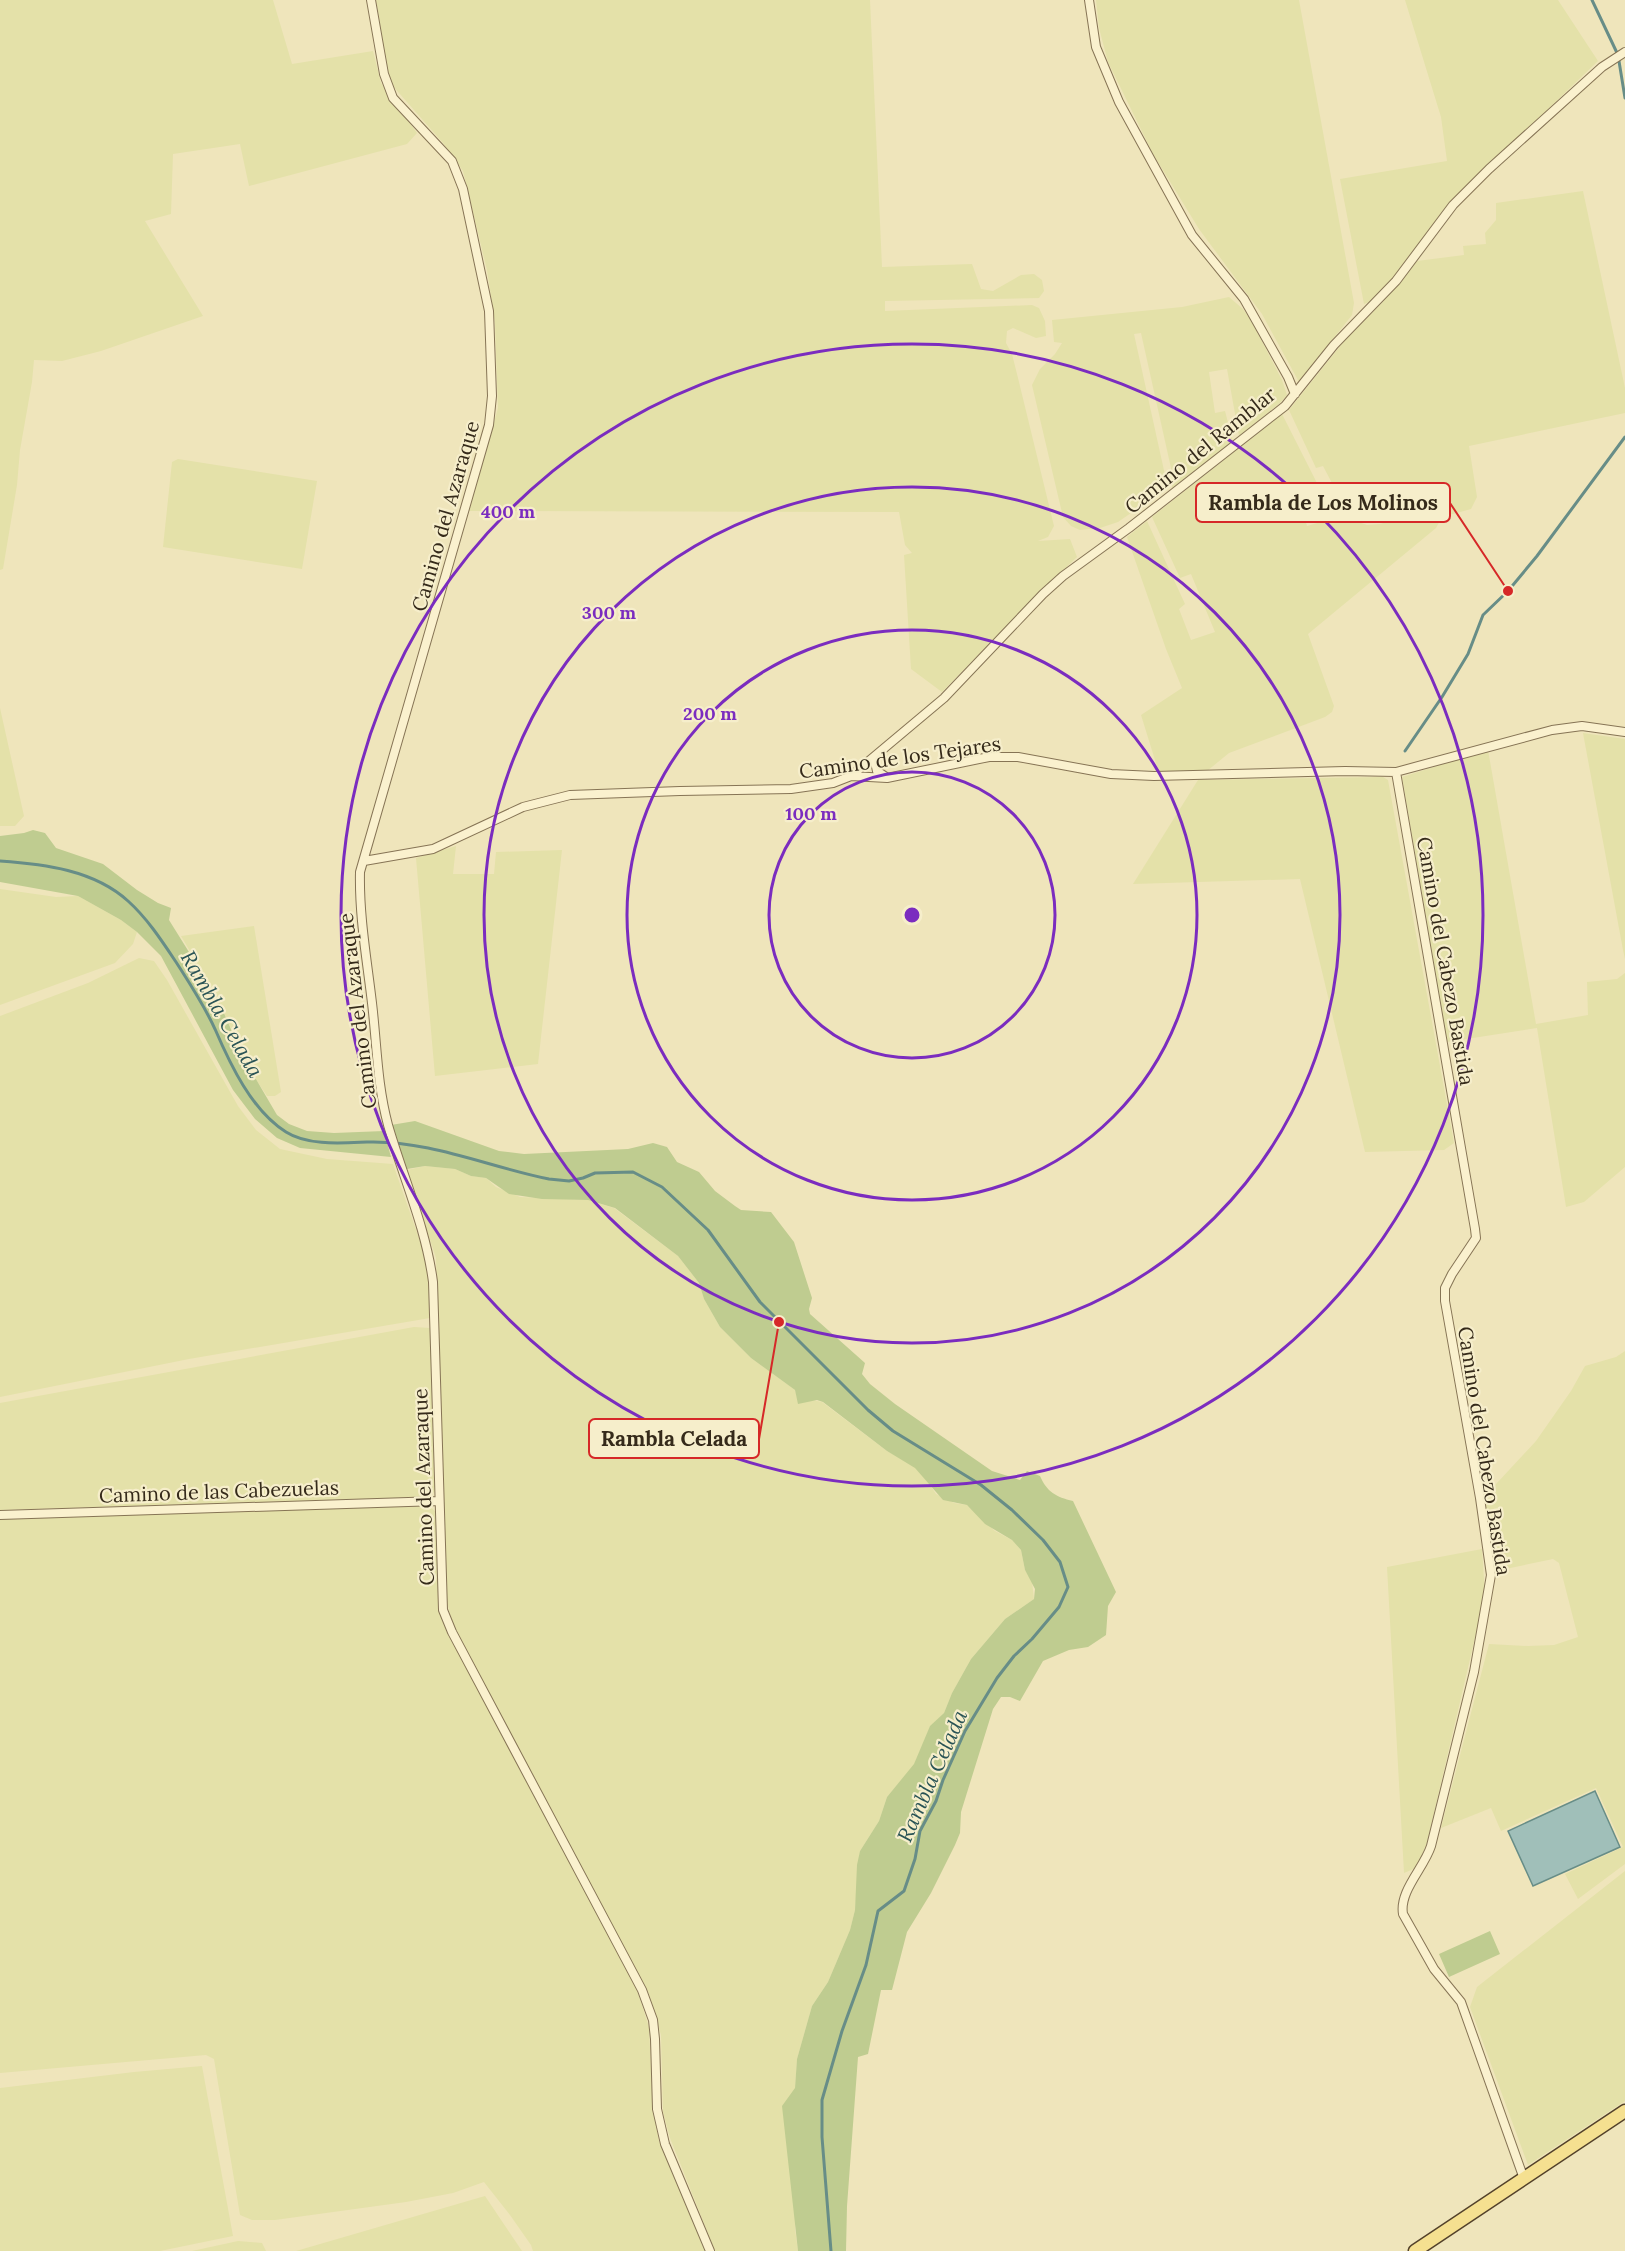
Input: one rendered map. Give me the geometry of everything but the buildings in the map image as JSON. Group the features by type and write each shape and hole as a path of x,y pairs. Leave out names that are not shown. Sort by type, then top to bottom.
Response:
{"main road":[{"path":"1415,2251 1625,2111"}],"street":[{"name":"Camino del Azaraque","path":"371,0 384,74 393,98 452,161 463,189 489,311 492,396 489,425 360,872 359,892 373,1007 379,1087 395,1150 430,1256 433,1282 443,1610 452,1632 642,1990 653,2020 656,2039 657,2109 665,2144 710,2251"},
{"path":"1089,0 1096,47 1119,102 1192,235 1244,299 1288,377 1295,394"},
{"name":"Camino del Ramblar","path":"851,776 944,698 1063,576 1224,455 1285,406 1334,345 1396,281 1453,205 1489,169 1602,67 1625,52"},
{"name":"Camino de los Tejares","path":"364,861 433,849 523,807 559,797 592,793 784,790 833,783 851,776 887,778 972,759 1018,757 1111,774 1154,776 1345,771 1396,772 1552,730 1582,726 1625,732"},
{"path":"874,758 877,771 887,778"},
{"name":"Camino del Cabezo Bastida","path":"1396,772 1475,1229 1476,1238 1445,1288 1445,1301 1480,1498 1491,1575 1474,1672 1431,1846 1427,1859 1406,1894 1402,1907 1403,1914 1434,1969 1461,2002 1524,2180"},
{"name":"Camino de las Cabezuelas","path":"0,1515 439,1501"}],"shaded area":[{"path":"0,0 273,0 292,64 373,51 381,83 417,133 407,144 249,186 240,144 173,154 171,214 145,221 203,316 101,351 62,361 34,360 17,485 3,569 0,570"},
{"path":"376,0 870,0 882,267 972,264 981,289 993,291 1021,275 1034,274 1042,280 1044,291 1039,298 885,301 885,311 1032,305 1039,308 1045,321 1046,336 1036,338 1013,328 1007,331 1006,343 1012,354 1054,526 1048,537 1038,541 1070,539 1077,557 942,692 911,669 904,555 912,553 905,545 899,512 469,511 498,408 495,323 487,270 463,171 443,143 392,85"},
{"path":"1096,0 1299,0 1354,303 1352,315 1299,382 1262,314 1199,229 1153,154 1108,62 1099,28"},
{"path":"1405,0 1558,0 1598,61 1514,142 1389,284 1372,301 1364,304 1340,179 1447,161 1441,117"},
{"path":"1583,191 1625,388 1625,413 1469,446 1477,497 1471,509 1442,517 1436,528 1308,634 1334,706 1332,712 1325,717 1229,753 1207,771 1159,773 1141,715 1182,688 1127,537 1147,521 1185,604 1179,609 1191,640 1215,632 1191,574 1180,578 1152,517 1282,414 1319,487 1298,493 1307,526 1341,516 1367,525 1380,524 1398,518 1385,515 1359,500 1343,504 1323,466 1316,468 1289,410 1345,340 1382,303 1417,261 1464,255 1463,246 1486,244 1485,233 1496,220 1496,203"},
{"path":"1229,297 1243,309 1252,322 1282,380 1287,395 1239,436 1227,369 1209,372 1215,413 1225,411 1233,442 1172,488 1171,468 1141,333 1134,334 1165,475 1158,490 1144,504 1118,522 1100,528 1080,530 1071,526 1063,517 1032,385 1040,369 1062,343 1054,342 1052,320 1182,307"},
{"path":"178,459 317,481 302,569 163,547 172,462"},
{"path":"0,708 24,816 15,826 0,826"},
{"path":"1583,733 1625,739 1625,959 1623,950"},
{"path":"1488,750 1536,1024 1588,1015 1587,982 1617,979 1625,973 1625,1167 1584,1202 1566,1207 1537,1028 1447,1042 1402,777"},
{"path":"1383,777 1388,780 1454,1143 1444,1150 1365,1152 1300,879 1133,884 1198,780"},
{"path":"456,846 453,874 494,874 496,852 562,850 538,1064 435,1076 416,858"},
{"path":"0,889 56,897 78,896 121,920 137,932 133,944 115,963 0,1005"},
{"path":"254,926 281,1092 275,1096 267,1096 249,1069 217,997 181,936"},
{"path":"139,958 154,961 167,980 238,1106 256,1130 280,1149 327,1159 393,1164 428,1264 430,1318 189,1359 0,1397 0,1016 88,983"},
{"path":"425,1166 455,1169 471,1176 486,1178 496,1187 520,1197 588,1200 614,1208 678,1256 699,1283 704,1299 720,1327 751,1358 795,1390 797,1397 822,1402 887,1451 915,1467 936,1494 954,1503 967,1505 995,1531 1012,1540 1021,1550 1025,1570 1032,1581 1034,1599 1005,1619 971,1659 944,1713 930,1727 914,1765 887,1797 879,1821 860,1851 855,1910 850,1930 828,1982 812,2006 797,2059 795,2229 798,2251 715,2251 670,2138 663,2112 661,2035 649,1994 453,1627 445,1593 436,1258 407,1170"},
{"path":"414,1327 430,1328 436,1489 430,1497 0,1510 0,1403"},
{"path":"1625,1351 1625,1864 1578,1899 1565,1874 1623,1847 1596,1788 1501,1831 1491,1808 1441,1828 1489,1644 1554,1645 1578,1637 1559,1563 1553,1559 1496,1571 1484,1497 1536,1441 1571,1391 1585,1366 1616,1357"},
{"path":"429,1506 436,1512 440,1612 447,1632 636,1987 649,2027 653,2110 659,2141 706,2251 533,2251 510,2215 484,2182 453,2193 406,2202 275,2220 252,2220 240,2215 214,2059 206,2055 0,2073 0,1518"},
{"path":"1482,1549 1485,1595 1427,1843 1416,1868 1404,1873 1387,1567"},
{"path":"1625,1871 1625,2101 1528,2165 1470,2007 1477,1987"},
{"path":"202,2066 233,2236 160,2251 0,2251 0,2088"},
{"path":"485,2196 522,2251 296,2251"},
{"path":"238,2241 262,2243 266,2251 192,2251"}],"green space":[{"path":"33,830 45,833 56,848 103,864 137,890 171,908 169,920 217,997 243,1057 277,1115 289,1124 307,1131 334,1133 384,1131 391,1157 300,1148 277,1138 255,1119 233,1090 161,956 137,932 121,920 78,896 0,882 0,836"},
{"path":"415,1121 499,1151 524,1154 628,1149 653,1143 667,1147 677,1162 699,1172 715,1191 741,1210 771,1212 794,1242 812,1298 810,1314 865,1363 862,1374 870,1384 992,1471 1020,1480 1027,1471 1040,1476 1053,1493 1073,1501 1116,1592 1108,1606 1106,1635 1088,1647 1069,1650 1043,1661 1020,1701 1010,1697 1001,1697 993,1709 961,1812 960,1833 931,1893 907,1932 892,1990 881,1990 868,2054 858,2057 846,2251 798,2251 782,2106 795,2088 797,2059 812,2006 828,1982 850,1930 855,1910 857,1865 860,1851 879,1821 887,1797 914,1764 930,1726 944,1713 971,1659 1005,1619 1034,1599 1035,1589 1025,1570 1021,1550 1012,1540 985,1524 967,1505 943,1500 915,1468 887,1451 823,1402 817,1400 798,1404 795,1390 751,1358 720,1327 704,1299 699,1283 678,1256 615,1208 588,1200 542,1199 509,1194 486,1178 471,1176 455,1169 425,1166 407,1169 391,1125"},
{"path":"1490,1931 1500,1954 1449,1977 1439,1954"}],"water":[{"path":"1595,1791 1620,1847 1533,1886 1508,1831"}],"waterway":[{"path":"1592,0 1618,55 1625,98"},
{"path":"1405,751 1468,654 1483,615 1508,591 1537,556 1625,437"},
{"name":"Rambla Celada","path":"0,861 68,870 100,882 128,901 154,930 192,987 243,1086 263,1112 286,1132 315,1142 413,1145 549,1179 569,1181 595,1173 633,1172 662,1187 708,1230 760,1302 868,1410 893,1431 981,1485 1012,1510 1043,1540 1060,1562 1068,1587 1059,1607 997,1678 965,1731 936,1801 920,1831 915,1859 904,1891 878,1911 866,1965 842,2031 822,2100 822,2137 831,2251"}],"place":[{"name":"Rambla de Los Molinos","path":"1508,591"},
{"name":"Rambla Celada","path":"779,1322"}]}
